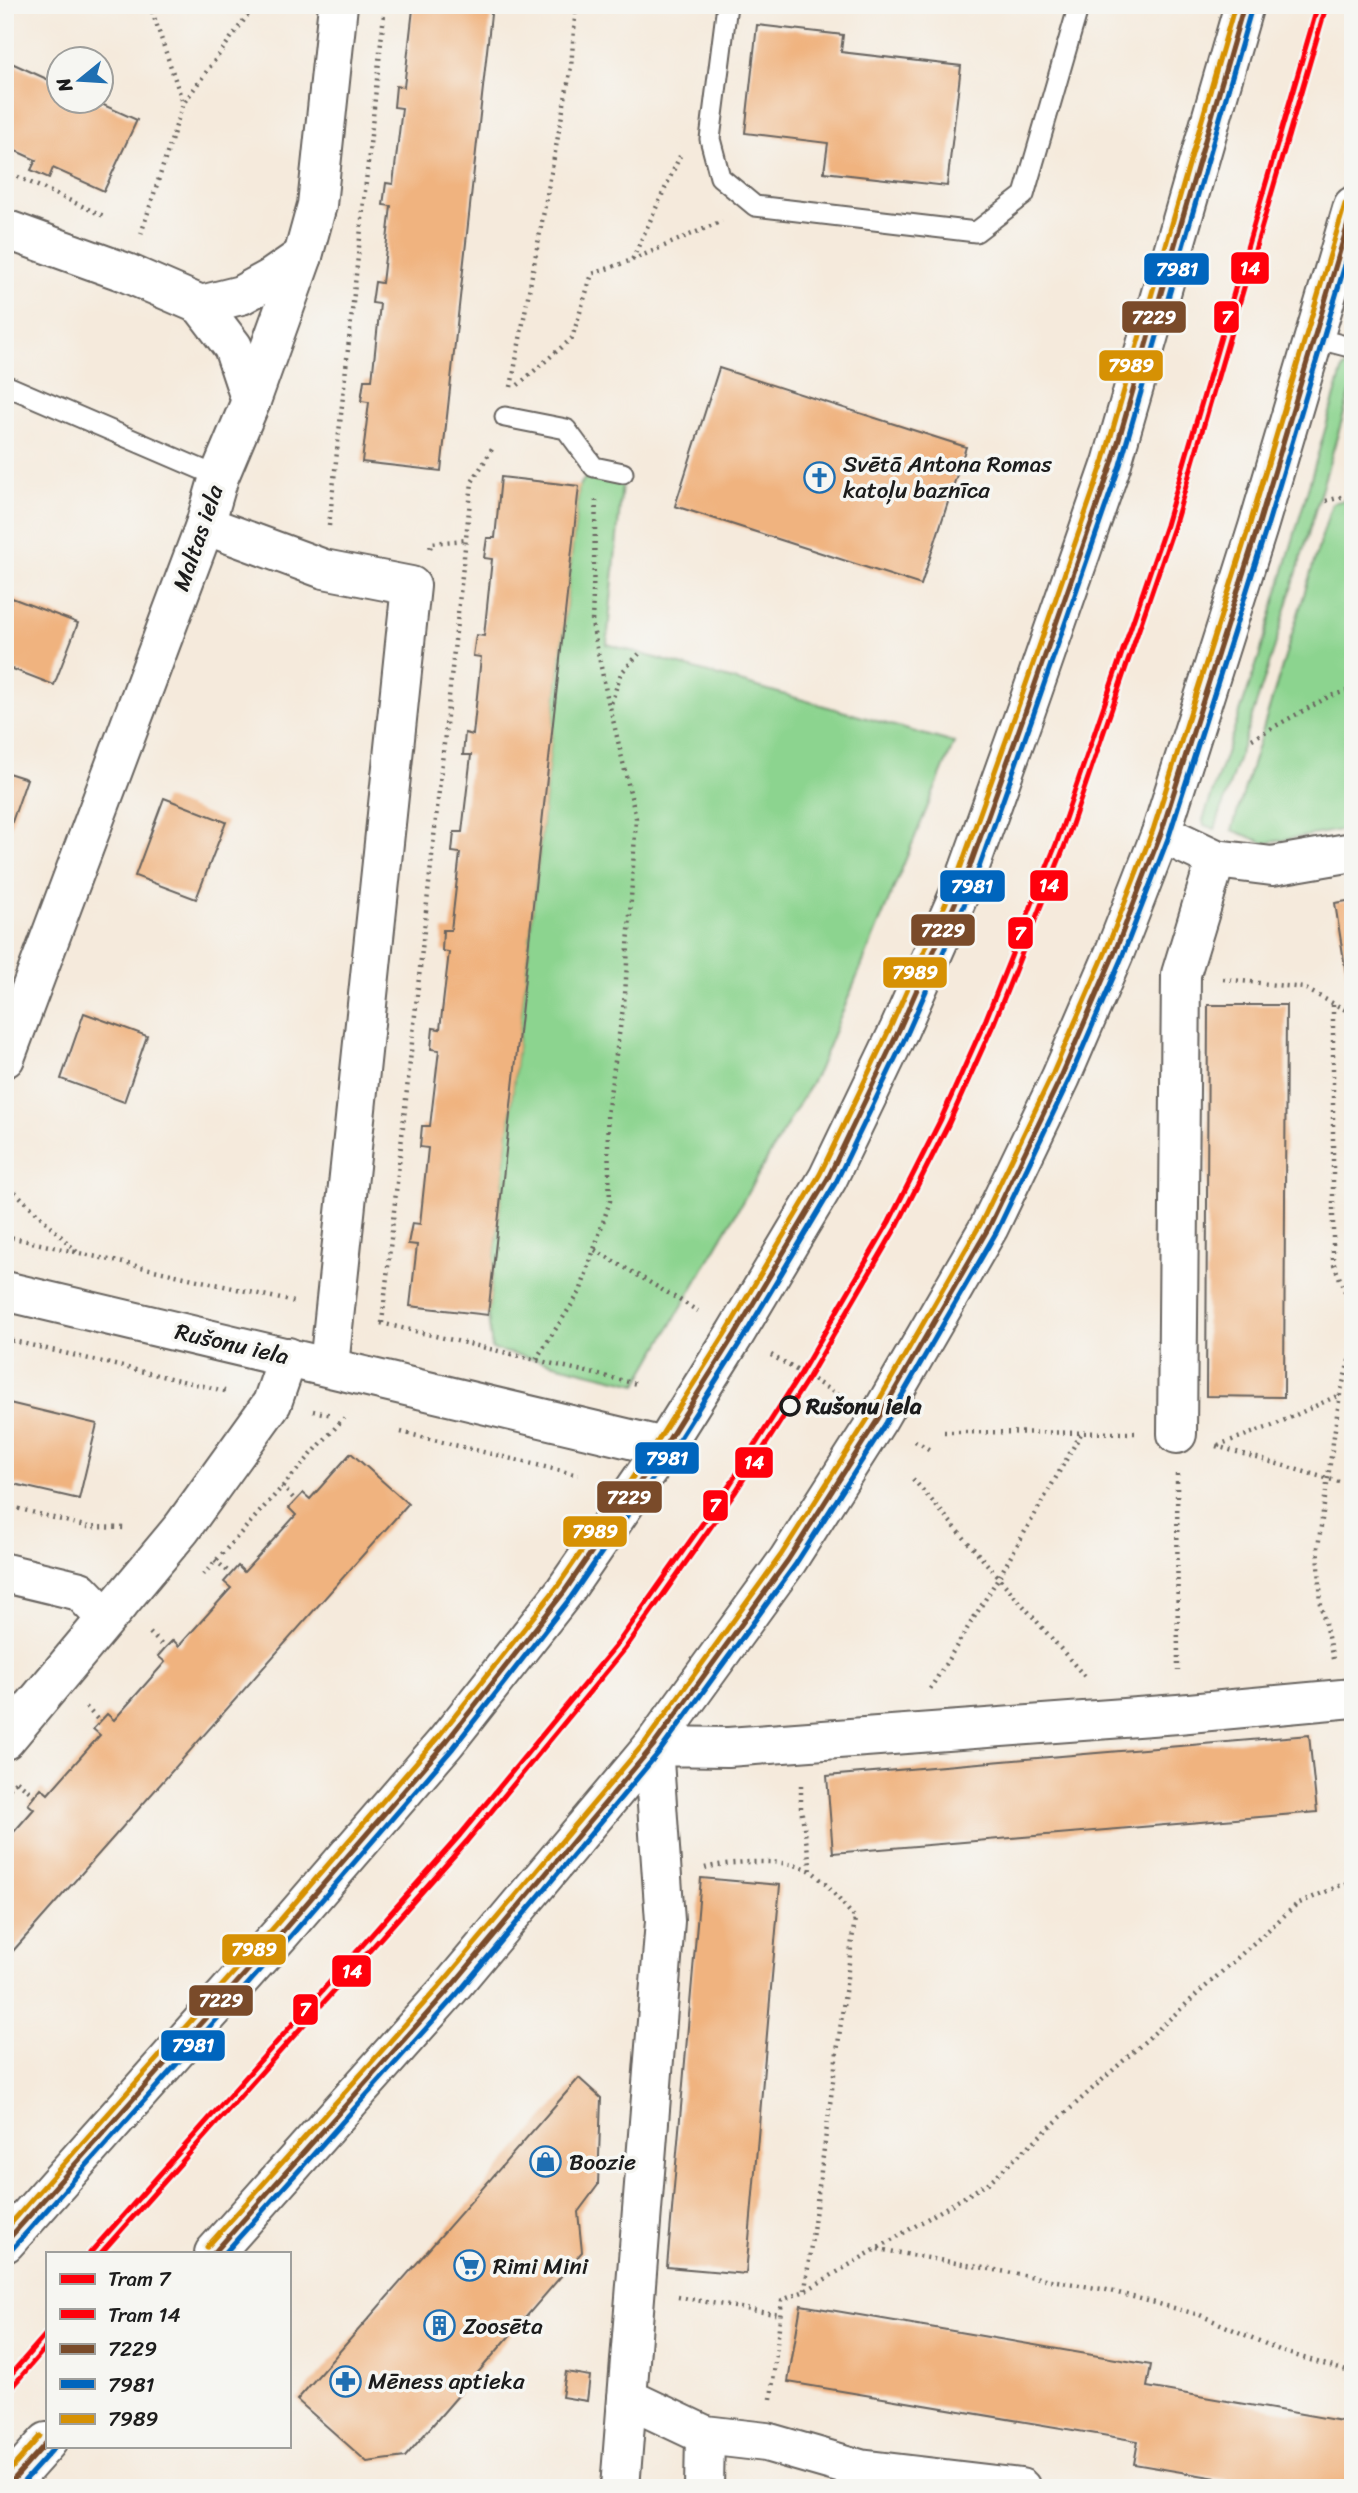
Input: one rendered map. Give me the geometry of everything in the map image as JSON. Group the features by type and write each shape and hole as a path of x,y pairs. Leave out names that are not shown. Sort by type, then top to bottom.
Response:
{"main road":[{"name":"Maltas iela","path":"5,1058 303,256 317,205 338,5"},
{"path":"5,2243 282,1932 446,1742 564,1592 664,1447 736,1334 828,1178 900,1030 964,883 1112,463 1244,5"},
{"path":"215,2252 450,1988 653,1746 788,1560 877,1419 989,1227 1061,1077 1114,954 1161,833 1258,527 1353,206"},
{"path":"5,229 127,273 201,305 233,347 251,401"},
{"path":"201,305 241,295 303,256"},
{"path":"205,525 324,569 411,586 329,1366"},
{"path":"1161,833 1216,859 1272,866 1353,852"},
{"path":"1177,1434 1181,974 1216,859"},
{"name":"Rušonu iela","path":"5,1290 664,1447"},
{"path":"5,1740 183,1528 272,1403 288,1357"},
{"path":"5,1573 80,1591 106,1618"},
{"path":"653,1746 728,1747 1115,1719 1351,1698"},
{"path":"620,2488 666,1921 653,1746"},
{"path":"627,2398 705,2435 766,2442 860,2469 1021,2488"},
{"path":"704,2488 705,2435"},
{"path":"6,2488 46,2443"}],"lane":[{"path":"727,5 710,139 720,177 755,206 976,232 1024,195 1079,5"},
{"path":"1315,338 1353,348"},
{"path":"5,385 219,477"},
{"path":"505,417 566,429 594,467 623,473"}],"path":[{"path":"150,5 183,104"},
{"path":"127,273 183,104 255,5"},
{"path":"324,569 386,5"},
{"path":"576,5 571,67 510,392 572,338 592,274 632,260 755,206"},
{"path":"632,260 678,157 710,139"},
{"path":"5,171 117,222"},
{"path":"129,227 141,233"},
{"path":"382,1323 472,482 494,448 505,417"},
{"path":"536,1359 580,1292 610,1201 607,1114 625,995 636,818 592,623 597,514 594,467"},
{"path":"1326,501 1353,494"},
{"path":"610,707 621,673 639,654"},
{"path":"1252,740 1330,696 1353,690"},
{"path":"1181,974 1304,988 1353,1014"},
{"path":"1333,1005 1333,1262 1353,1311"},
{"path":"5,1182 78,1252"},
{"path":"595,1250 687,1305"},
{"path":"1351,1698 1334,1662 1321,1606 1318,1547 1340,1394 1353,1346"},
{"path":"767,1353 851,1403"},
{"path":"1340,1394 1272,1426 1215,1446 1353,1486"},
{"path":"943,1432 1177,1434 1178,1714"},
{"path":"901,1734 999,1577 1082,1432"},
{"path":"906,1436 932,1451"},
{"path":"913,1479 1100,1694 1115,1719"},
{"path":"282,1486 296,1501"},
{"path":"5,1504 88,1527 183,1528"},
{"path":"215,1560 231,1574"},
{"path":"149,1633 165,1648"},
{"path":"84,1706 100,1722"},
{"path":"800,1742 801,1808 811,1871"},
{"path":"17,1780 35,1796"},
{"path":"664,1888 701,1869 724,1863 789,1864 811,1871 855,1918 805,2291"},
{"path":"766,2442 782,2300 805,2291 988,2183 1297,1904 1353,1880"},
{"path":"877,2249 1107,2290 1200,2315 1284,2352 1353,2372"},
{"path":"636,2290 780,2315"}],"green space":[{"path":"1353,366 1353,383 1272,656 1215,829 1204,825 1203,820 1259,657 1343,368"},
{"path":"594,467 623,473 607,644 954,743 818,1071 637,1384 492,1349 488,1315 579,486"},
{"path":"1353,498 1353,828 1265,843 1232,830 1332,503"}],"building":[{"path":"405,5 492,5 441,471 362,462 369,402 361,401 364,380 372,380 380,304 372,303 375,282 382,283 391,206 383,205 386,183 393,184 402,108 394,107 396,86 404,87 413,9 404,8"},
{"path":"757,25 843,35 841,52 961,66 947,186 824,172 828,143 745,133"},
{"path":"5,60 46,79 46,116 116,116 116,111 137,120 104,191 53,168 49,178 31,170 36,160 5,146"},
{"name":"Svētā Antona Romas katoļu baznīca","path":"719,368 966,447 921,585 675,506"},
{"path":"501,477 579,486 488,1315 410,1306 417,1245 408,1244 412,1223 420,1224 428,1148 420,1147 422,1126 430,1126 439,1050 431,1049 433,1028 440,1029 449,952 442,951 443,930 451,930 460,853 452,852 454,832 462,832 471,755 463,755 465,733 473,735 481,657 473,656 476,635 484,636 492,559 484,558 487,538 495,538"},
{"path":"12,598 78,623 54,685 5,666 5,615"},
{"path":"5,772 27,779 6,839 5,839"},
{"path":"164,798 226,822 196,899 135,876"},
{"path":"1353,900 1353,979 1347,980 1335,903"},
{"path":"1208,1005 1286,1005 1284,1397 1206,1396"},
{"path":"84,1013 147,1036 124,1102 61,1079"},
{"path":"5,1402 97,1424 79,1499 5,1482"},
{"path":"351,1453 408,1504 5,1960 5,1842 34,1809 28,1804 41,1788 48,1794 100,1735 93,1729 107,1714 114,1720 165,1662 158,1656 165,1648 173,1640 179,1646 231,1588 224,1582 238,1566 244,1572 296,1515 289,1508 303,1493 310,1499"},
{"path":"1309,1735 1317,1812 833,1853 827,1776"},
{"path":"701,1878 780,1885 746,2274 667,2267"},
{"name":"Zoosēta","path":"579,2078 601,2098 598,2185 578,2212 582,2252 405,2457 367,2462 297,2400"},
{"path":"801,2305 1151,2365 1147,2387 1353,2423 1353,2488 1275,2488 1134,2464 1138,2441 788,2382"},
{"path":"566,2372 590,2376 587,2401 562,2397"}],"tram line":[{"name":"7","path":"91,2252 460,1835 618,1643 729,1486 801,1373 889,1222 941,1119 986,1019 1057,842 1166,525 1318,5"},
{"name":"14","path":"102,2252 467,1841 625,1649 736,1491 809,1377 897,1226 949,1123 994,1023 1065,845 1174,527 1326,7"},
{"name":"7","path":"5,2381 46,2334"},
{"name":"14","path":"12,2387 46,2347"}],"transit line":[{"name":"7989","path":"5,2230 275,1926 439,1736 557,1587 657,1442 820,1174 891,1026 956,880 1018,707 1104,460 1235,5"},
{"name":"7229","path":"5,2243 282,1932 446,1742 564,1592 664,1447 828,1178 899,1030 964,883 1026,710 1112,463 1244,5"},
{"name":"7981","path":"12,2249 289,1938 453,1748 571,1597 671,1452 836,1182 907,1034 972,887 1034,713 1120,465 1252,7"},
{"name":"7989","path":"207,2247 443,1982 646,1741 781,1555 871,1414 981,1223 1053,1073 1106,951 1153,830 1250,524 1345,204"},
{"name":"7229","path":"215,2252 450,1988 653,1746 788,1560 878,1419 989,1227 1061,1077 1114,954 1161,833 1258,527 1353,207"},
{"name":"7981","path":"226,2252 457,1994 660,1751 795,1565 886,1423 997,1231 1069,1080 1122,957 1169,836 1266,530 1353,238"},
{"name":"7989","path":"5,2476 40,2436"},
{"name":"7229","path":"6,2488 46,2443"},
{"name":"7981","path":"18,2488 54,2448"}],"place":[{"name":"Svētā Antona Romas katoļu baznīca","path":"820,477"},
{"name":"Rušonu iela","path":"790,1406"},
{"name":"Boozie","path":"546,2162"},
{"name":"Rimi Mini","path":"470,2266"},
{"name":"Zoosēta","path":"440,2326"},
{"name":"Mēness aptieka","path":"345,2381"}]}
